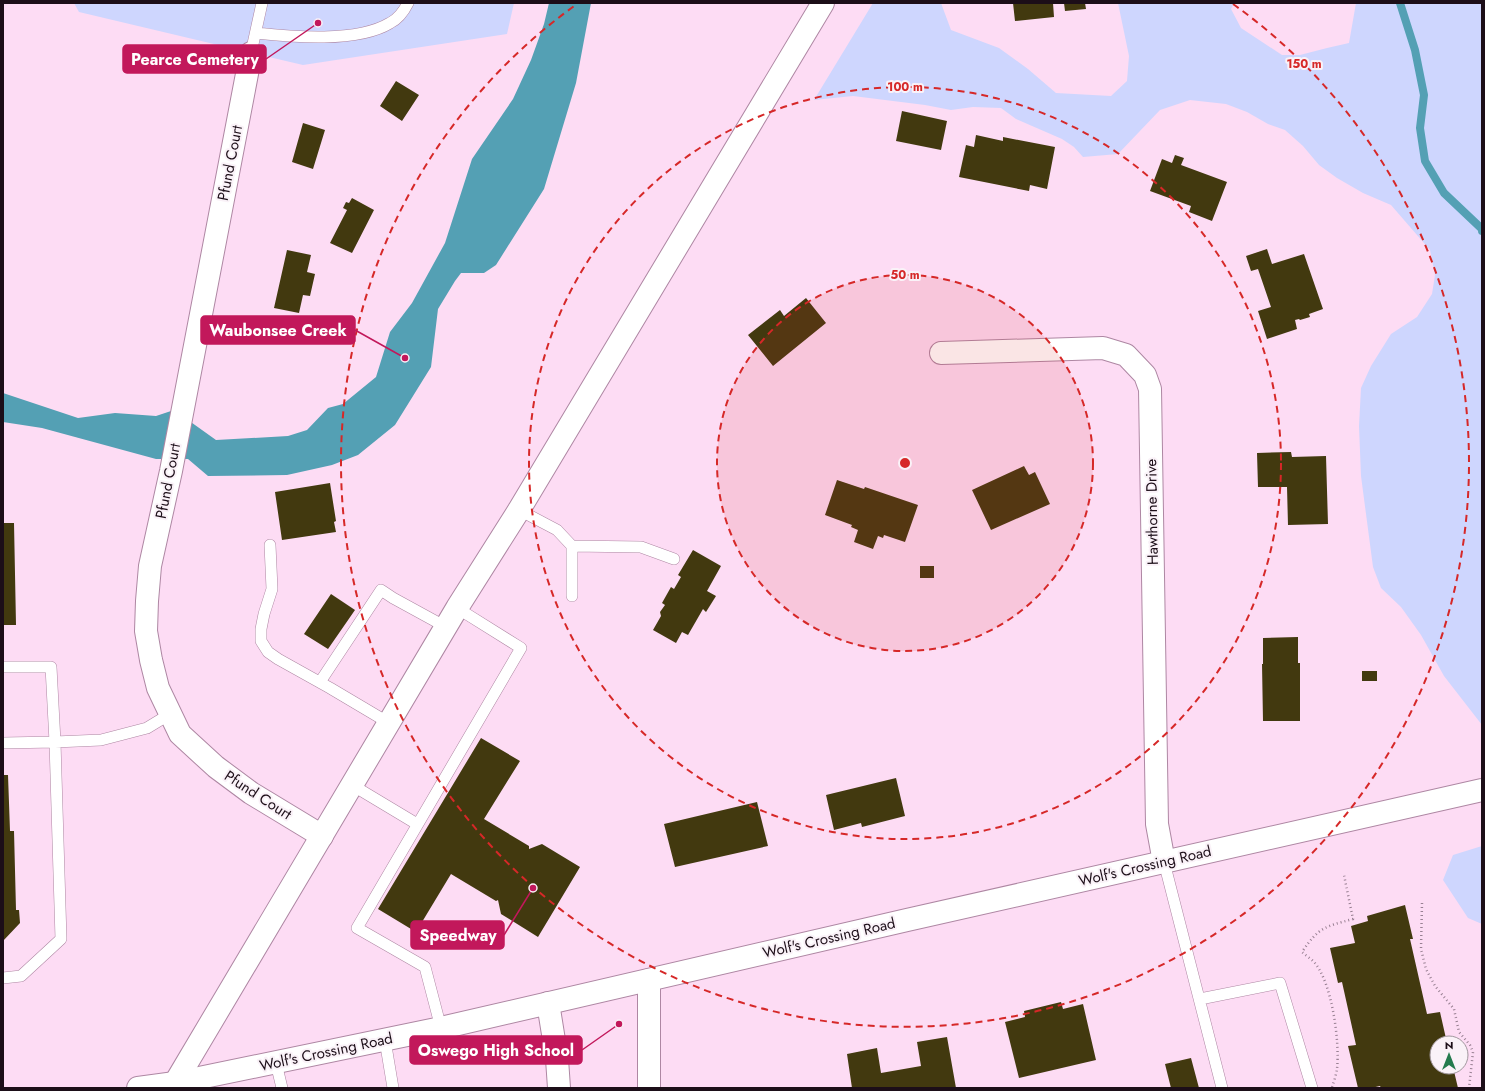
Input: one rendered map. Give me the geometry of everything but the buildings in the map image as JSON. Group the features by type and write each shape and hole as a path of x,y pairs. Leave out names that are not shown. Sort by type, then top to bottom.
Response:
{"main road":[{"path":"173,1086 456,608 518,510 823,3"},
{"name":"Pfund Court","path":"253,43 171,471 150,566 146,622 151,660 158,688 180,734 216,767 251,793 322,836"},
{"name":"Hawthorne Drive","path":"942,353 1103,348 1126,355 1145,375 1150,389 1157,824 1164,862"},
{"name":"Wolf's Crossing Road","path":"138,1088 173,1086 442,1028 1482,790"},
{"path":"649,980 650,1088"},
{"path":"548,1003 557,1059 559,1088"}],"lane":[{"path":"262,3 253,43 297,36 352,35 376,30 391,23 404,10 408,3"},
{"path":"518,510 557,530 572,546 572,596"},
{"path":"270,545 272,589 261,629 262,641 268,652 278,660 320,682 389,723"},
{"path":"572,546 641,547 674,559"},
{"path":"320,682 381,590 446,627"},
{"path":"442,1028 425,967 357,928 521,648 456,608"},
{"path":"3,667 51,667 61,939 21,976 3,978"},
{"path":"3,743 101,740 147,728 170,714"},
{"path":"352,785 417,824"},
{"path":"1164,862 1222,1088"},
{"path":"1200,1000 1280,983 1312,1088"},
{"path":"386,1040 393,1088"},
{"path":"276,1063 282,1088"}],"path":[{"path":"1331,1088 1337,1070 1337,1053 1331,1001 1327,984 1314,962 1302,952 1313,936 1322,929 1353,919 1344,875"},
{"path":"1422,903 1421,949 1426,968 1435,986 1454,1010 1459,1032 1470,1045 1473,1052 1469,1088"}],"shaded area":[{"path":"74,3 514,3 507,34 303,65 79,12"},
{"path":"549,3 591,3 576,83 544,189 496,265 484,273 461,273 455,281 438,309 431,367 395,425 358,455 332,465 287,475 208,476 188,459 156,459 42,428 3,422 3,393 78,418 115,413 156,416 174,410 216,440 288,436 307,430 328,408 343,404 376,377 390,332 412,303 445,243 472,159 513,99 531,60 544,24"},
{"path":"873,3 941,3 951,30 999,48 1028,69 1056,93 1111,96 1127,81 1129,56 1118,3 1234,3 1231,9 1241,28 1282,55 1300,55 1349,43 1356,3 1482,3 1482,725 1444,676 1421,635 1401,607 1381,588 1373,567 1361,476 1359,426 1361,388 1371,366 1391,334 1417,317 1432,294 1435,275 1430,250 1391,205 1363,193 1337,178 1319,165 1303,146 1285,130 1268,124 1247,112 1226,104 1190,100 1160,110 1118,154 1083,157 1074,147 1062,139 1016,119 1001,108 973,107 951,110 925,105 853,96 814,100"},
{"path":"1482,846 1482,924 1468,918 1443,880 1453,855"}],"waterway":[{"path":"1400,3 1415,50 1424,95 1420,128 1425,161 1444,193 1482,229 1482,231"}],"place":[{"name":"Pearce Cemetery","path":"318,23"},
{"name":"Waubonsee Creek","path":"405,358"},
{"name":"Speedway","path":"533,888"},
{"name":"Oswego High School","path":"619,1024"}]}
